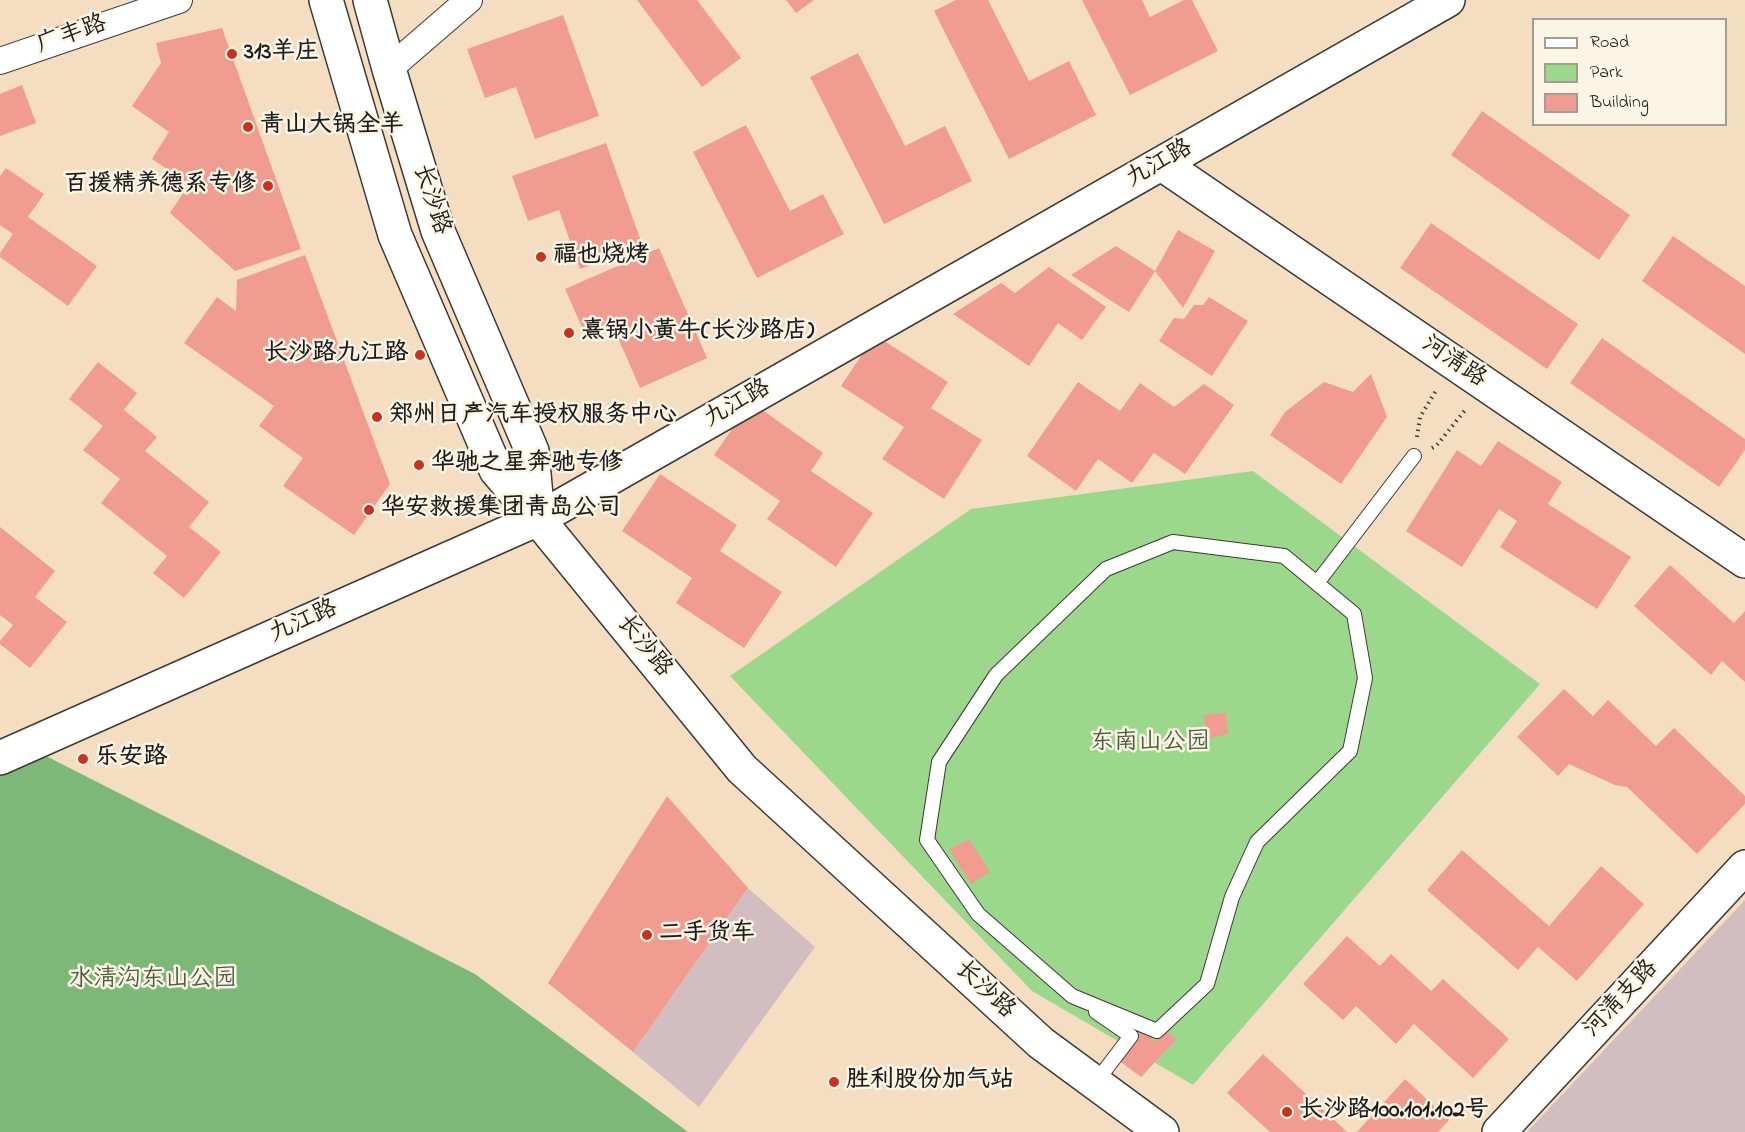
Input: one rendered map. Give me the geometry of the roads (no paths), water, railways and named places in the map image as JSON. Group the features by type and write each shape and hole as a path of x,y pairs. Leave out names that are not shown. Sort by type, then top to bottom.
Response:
{"street":[{"name":"广丰路","path":"0,61 179,0"},
{"path":"326,0 395,235 496,470 538,519"},
{"name":"长沙路","path":"370,0 438,231 532,451 538,519 742,769 1041,1043 1162,1132"},
{"path":"389,69 469,0"},
{"name":"九江路","path":"0,758 538,519 1445,1"},
{"name":"河清路","path":"1162,164 1745,561"},
{"name":"河清支路","path":"1499,1132 1745,867"}],"lane":[{"path":"1317,583 1414,456"},
{"path":"1072,996 1157,1031 1207,984 1232,897 1257,842 1350,751 1365,678 1354,614 1284,556 1173,542 1106,569 996,675 939,762 927,840 978,914 1072,996 1131,1036 1096,1082"}],"place":[{"name":"313羊庄","path":"232,54"},
{"name":"青山大锅全羊","path":"248,127"},
{"name":"百援精养德系专修","path":"268,186"},
{"name":"福也烧烤","path":"541,257"},
{"name":"熹锅小黄牛(长沙路店)","path":"569,333"},
{"name":"长沙路九江路","path":"420,355"},
{"name":"郑州日产汽车授权服务中心","path":"377,417"},
{"name":"华驰之星奔驰专修","path":"419,465"},
{"name":"华安救援集团青岛公司","path":"369,510"},
{"name":"乐安路","path":"83,759"},
{"name":"二手货车","path":"647,935"},
{"name":"胜利股份加气站","path":"834,1082"},
{"name":"长沙路100.101.102号","path":"1287,1112"}],"park label":[{"name":"东南山公园","path":"1150,744"},
{"name":"水清沟东山公园","path":"153,981"}]}
